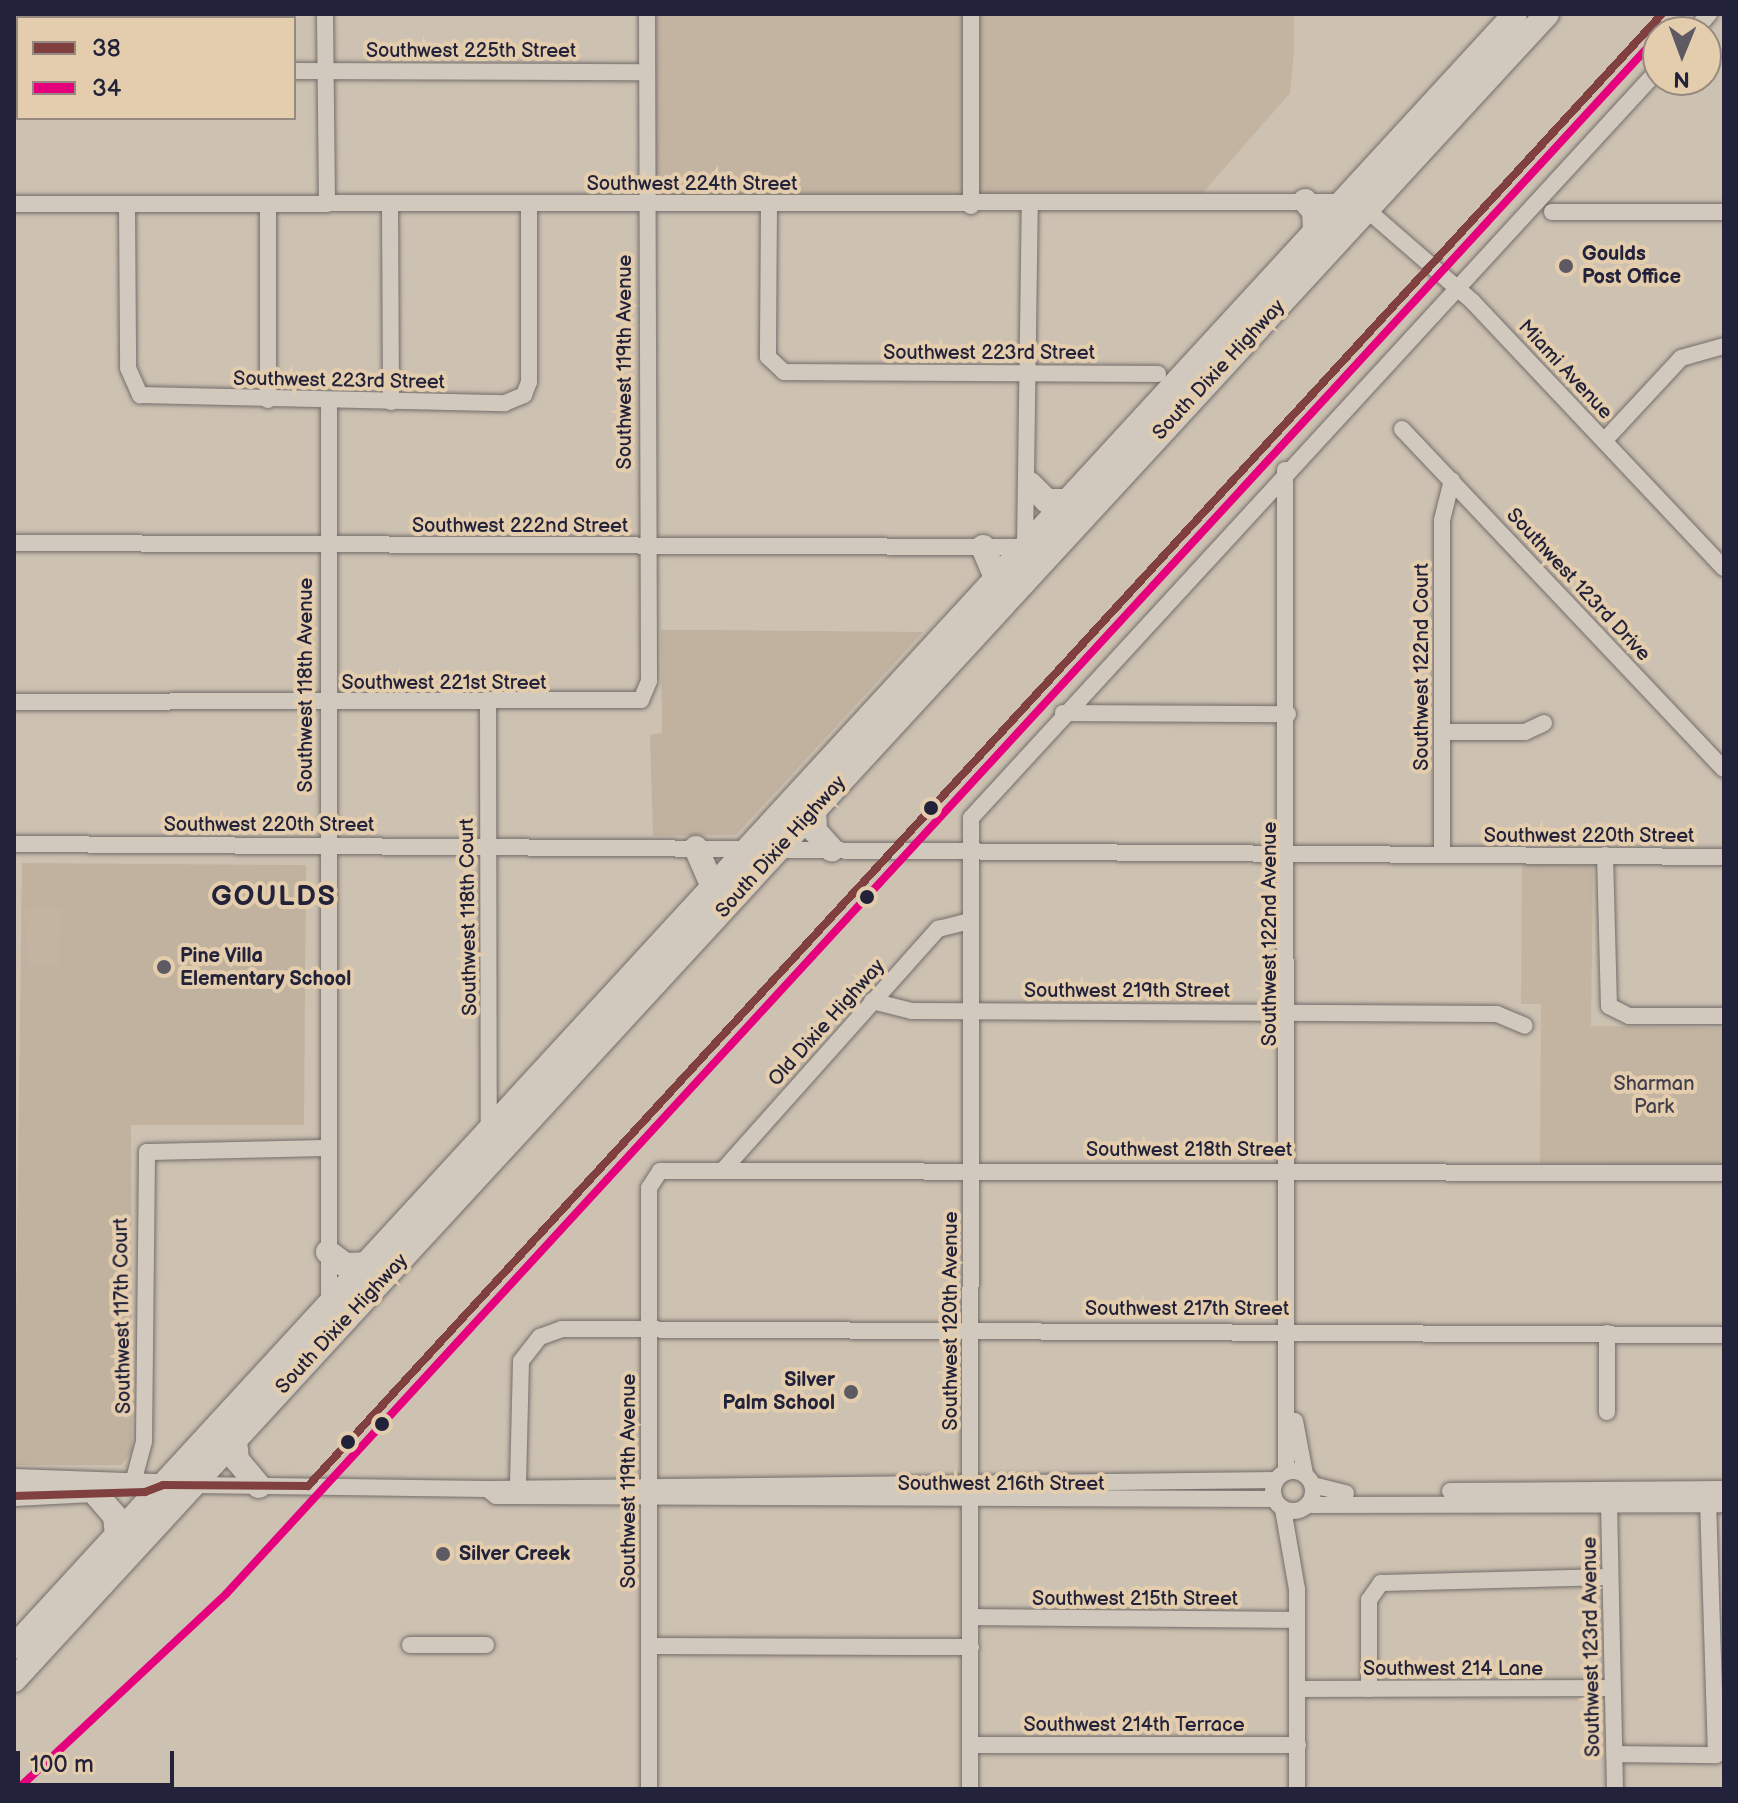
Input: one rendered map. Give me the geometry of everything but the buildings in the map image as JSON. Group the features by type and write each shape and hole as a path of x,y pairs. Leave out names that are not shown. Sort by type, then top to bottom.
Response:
{"highway":[{"name":"South Dixie Highway","path":"14,1680 22,1646 117,1535 1515,14"},
{"name":"South Dixie Highway","path":"22,1646 194,1485 1547,14"},
{"path":"1369,207 1370,187 1435,116 1439,97"},
{"path":"1305,201 1314,211 1315,232"},
{"path":"1241,346 1253,317 1343,220 1344,201"},
{"path":"1030,484 1047,501 1068,501"},
{"path":"932,682 941,658 1022,570 1025,547 1061,542"},
{"path":"983,547 996,578"},
{"path":"778,850 782,828 871,729 881,704"},
{"path":"814,810 815,831 832,850"},
{"path":"696,848 713,887"},
{"path":"650,989 660,964 745,872 748,849"},
{"path":"401,1260 410,1234 488,1150 489,1130 519,1131"},
{"path":"328,1252 345,1265 368,1264"},
{"path":"194,1485 189,1473 292,1360 297,1341"},
{"path":"235,1441 237,1460 259,1486"},
{"path":"22,1646 42,1635 165,1502 163,1485"},
{"path":"94,1492 114,1513 117,1535"}],"main road":[{"name":"Southwest 216th Street","path":"14,1479 134,1479 163,1485"},
{"name":"Southwest 216th Street","path":"14,1496 194,1485"}],"street":[{"path":"325,14 327,204"},
{"name":"Southwest 119th Avenue","path":"633,704 649,687 647,14"},
{"path":"971,14 971,206"},
{"name":"Southwest 225th Street","path":"296,71 647,72"},
{"path":"970,853 971,818 1063,713 1642,87"},
{"path":"1547,190 1552,212"},
{"name":"Southwest 224th Street","path":"14,204 649,202 1030,206 1344,201 1369,207"},
{"name":"Southwest 223rd Street","path":"769,203 774,367 1158,374"},
{"path":"268,204 268,400"},
{"path":"390,204 391,402"},
{"name":"Southwest 223rd Street","path":"127,206 128,368 135,392 158,399 510,402 524,395 529,378 529,204"},
{"path":"1025,547 1030,484 1030,206"},
{"name":"Miami Avenue","path":"1369,207 1457,289 1724,568"},
{"path":"1528,212 1724,212"},
{"path":"1604,441 1681,358 1717,346 1724,362"},
{"name":"Southwest 118th Avenue","path":"323,1312 328,1252 325,845 329,401"},
{"name":"Southwest 123rd Drive","path":"1402,429 1724,769"},
{"name":"Southwest 122nd Avenue","path":"1285,470 1291,1011 1287,1397 1281,1476 1291,1506"},
{"name":"Southwest 122nd Court","path":"1442,855 1442,520 1452,480"},
{"name":"Southwest 222nd Street","path":"14,543 1025,547"},
{"name":"Southwest 221st Street","path":"14,702 633,704"},
{"name":"Southwest 118th Court","path":"488,703 491,846 489,1130"},
{"path":"1063,713 1288,714"},
{"path":"1442,732 1525,732 1544,723"},
{"name":"Southwest 220th Street","path":"14,844 1724,857"},
{"name":"Southwest 120th Avenue","path":"970,853 970,1789"},
{"path":"1605,855 1609,1006 1629,1016 1724,1016"},
{"name":"Old Dixie Highway","path":"724,1169 938,929 971,921"},
{"name":"Southwest 219th Street","path":"872,1001 912,1011 1497,1014 1525,1026"},
{"name":"Southwest 117th Court","path":"134,1479 144,1441 141,1178 147,1152 327,1148"},
{"name":"Southwest 218th Street","path":"655,1174 724,1169 971,1168 1724,1173"},
{"name":"Southwest 119th Avenue","path":"649,1789 649,1329 655,1174"},
{"name":"Southwest 217th Street","path":"518,1484 519,1375 530,1345 562,1329 970,1328 1724,1335"},
{"path":"1607,1333 1607,1412"},
{"name":"Southwest 122nd Avenue","path":"1287,1397 1309,1480"},
{"name":"Southwest 216th Street","path":"971,1491 1281,1476 1309,1480"},
{"path":"1297,1789 1297,1589 1291,1506 1309,1480 1335,1493 1724,1491"},
{"name":"Southwest 216th Street","path":"194,1485 487,1489 518,1484 651,1490"},
{"name":"Southwest 216th Street","path":"487,1489 496,1496 651,1490 971,1491 1291,1506 1716,1504"},
{"path":"1609,1503 1638,1493 1724,1491"},
{"name":"Southwest 123rd Avenue","path":"1609,1503 1610,1688 1615,1789"},
{"path":"1615,1754 1720,1755 1716,1504"},
{"path":"1369,1689 1369,1600 1381,1583 1610,1577"},
{"name":"Southwest 215th Street","path":"972,1617 1297,1620"},
{"path":"410,1645 486,1645"},
{"path":"650,1646 971,1647"},
{"name":"Southwest 214 Lane","path":"1297,1689 1610,1688"},
{"name":"Southwest 214th Terrace","path":"970,1745 1298,1745"}],"shaded area":[{"path":"661,630 923,632 736,835 653,836 650,735 662,733"},
{"name":"Pine Villa Elementary School","path":"22,863 306,865 304,1125 131,1125 132,1452 121,1465 14,1465"}],"green space":[{"path":"652,14 1294,14 1294,51 1290,93 1200,196 662,195 653,186"},
{"name":"Sharman Park","path":"1522,864 1593,865 1591,1026 1724,1028 1724,1166 1540,1164 1541,1004 1521,1004"},
{"path":"62,907 58,967 27,966 25,908"}],"transit line":[{"name":"38","path":"308,1486 1662,14"},
{"name":"34","path":"22,1785 226,1594 1642,53"},
{"name":"38","path":"14,1496 145,1492 163,1485 308,1486"}],"place":[{"name":"Goulds Post Office","path":"1566,266"},
{"name":"Pine Villa Elementary School","path":"164,967"},
{"name":"Silver Palm School","path":"851,1392"},
{"name":"Silver Creek","path":"443,1554"}],"district":[{"name":"GOULDS","path":"274,897"}]}
